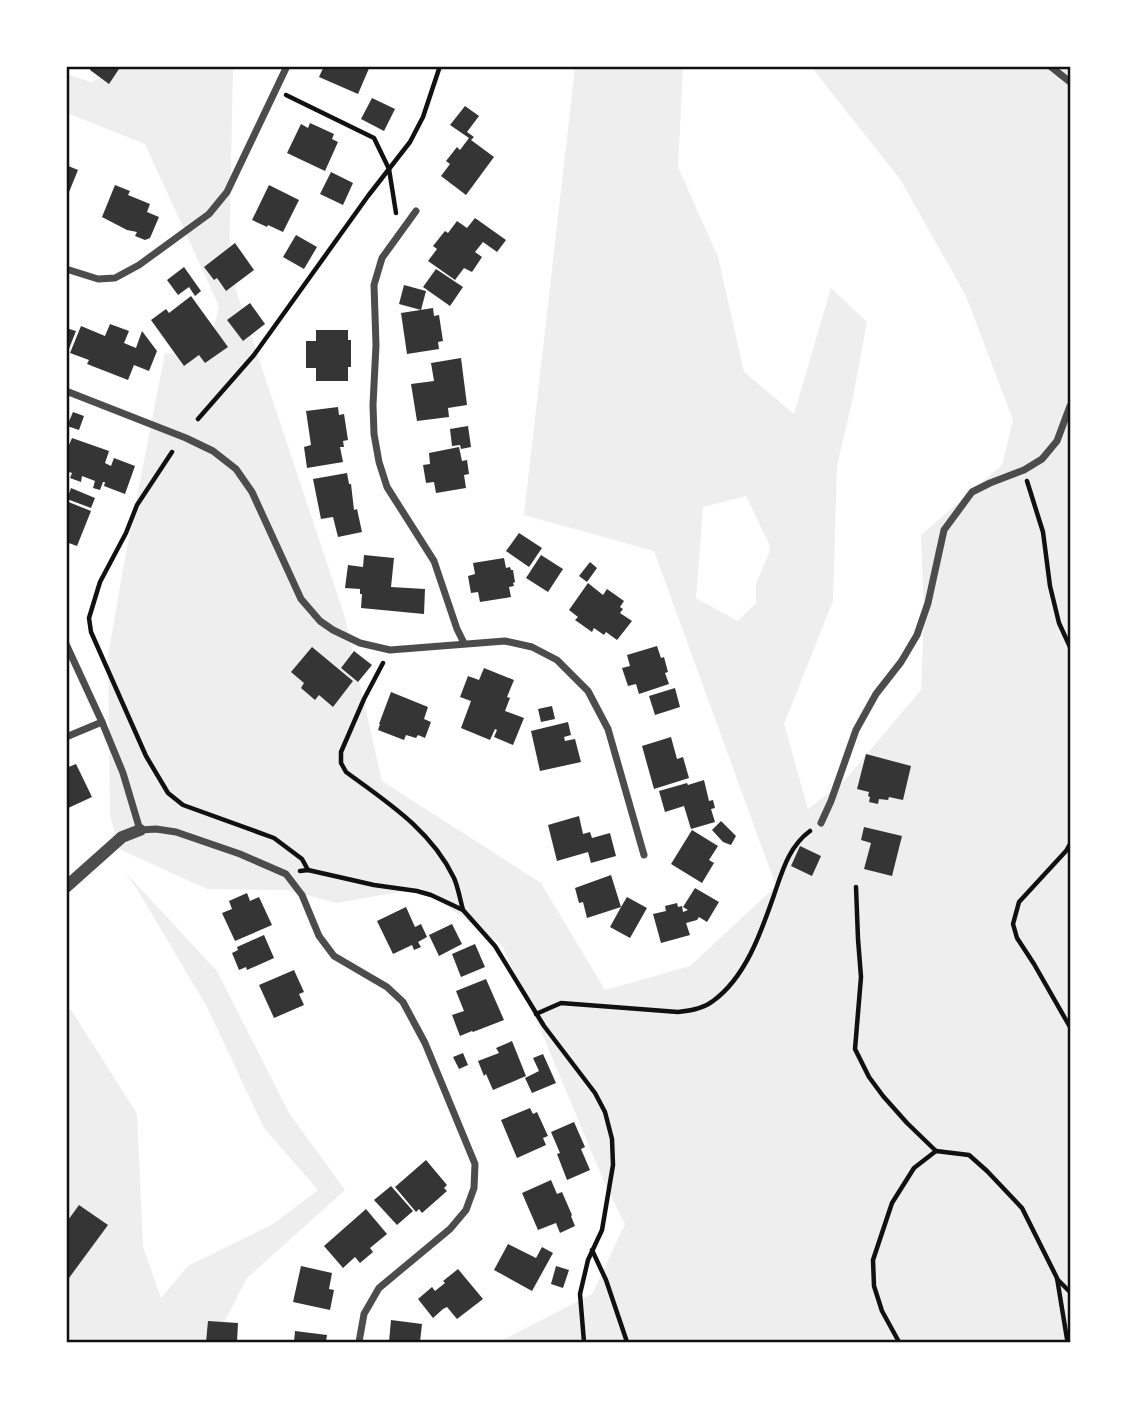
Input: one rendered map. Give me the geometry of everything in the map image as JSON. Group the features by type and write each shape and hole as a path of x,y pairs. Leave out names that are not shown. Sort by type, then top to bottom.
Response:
{"street":[{"path":"66,269 99,279 115,278 139,265 209,214 227,192 287,66"},
{"path":"1050,66 1070,82"},
{"path":"416,211 382,258 374,285 374,434 387,487 435,561 464,643"},
{"path":"66,391 186,438 219,455 236,469 252,492 301,599 320,621 333,630 360,643 390,650 505,641 532,647 557,660 588,691 608,729 644,855"},
{"path":"821,823 856,730 876,694 901,662 917,635 929,603 944,530 972,492 1024,470 1042,459 1057,440 1070,406"},
{"path":"66,644 123,773 140,830"},
{"path":"66,737 102,722"},
{"path":"66,887 122,837 140,830 176,832 240,854 286,874 302,895 320,936 334,956 387,987 403,1002 425,1043 475,1164 474,1188 466,1210 450,1229 379,1289 364,1314 359,1342"}],"path":[{"path":"198,419 254,355 410,142 423,117 440,66"},
{"path":"276,89 374,138 389,169 400,233"},
{"path":"172,453 137,505 126,533 100,582 89,618 91,632 146,756 168,793 183,805 274,838 302,859 308,870"},
{"path":"1024,470 1043,532 1050,586 1059,623 1070,647"},
{"path":"390,650 364,699 341,752 341,763 346,772 408,818 431,842 454,879 463,910"},
{"path":"536,1014 561,1003 678,1012 693,1010 711,1002 742,969 762,929 784,865 801,838 821,823"},
{"path":"1070,844 1019,902 1013,924 1017,938 1070,1027"},
{"path":"286,874 308,870 417,891 463,910 495,946 544,1026 595,1093 605,1112 612,1139 613,1165 602,1230 592,1249 580,1294 584,1342"},
{"path":"856,887 861,977 855,1049 869,1077 906,1123 936,1151 969,1155 1022,1208 1057,1278 1070,1292"},
{"path":"899,1342 882,1311 874,1286 873,1260 892,1203 914,1168 936,1151"},
{"path":"592,1249 606,1280 627,1342"},
{"path":"1057,1278 1067,1341"}],"shaded area":[{"path":"125,67 233,67 229,269 344,614 382,781 541,883 605,990 690,966 776,886 654,551 524,515 575,67 683,67 678,167 718,257 744,372 794,414 831,288 867,322 837,466 833,601 784,724 808,809 844,781 921,690 924,615 921,535 1002,465 1013,420 966,296 900,179 813,67 1070,67 1070,1342 499,1342 592,1294 625,1224 605,1184 502,945 421,888 337,903 288,890 207,889 119,849 110,814 108,657 122,574 165,353 193,358 208,352 219,306 145,144 67,113 66,74 91,82","holes":["746,496 770,546 756,584 756,603 738,621 696,598 703,507"]},
{"path":"124,871 217,971 289,1113 345,1190 247,1278 214,1342 67,1342 66,1007 72,1011 137,1114 143,1247 161,1298 188,1266 273,1224 318,1190 264,1128 207,1007"}],"building":[{"path":"92,66 121,66 109,84 90,70"},
{"path":"324,66 370,66 358,94 319,77"},
{"path":"372,98 395,109 384,131 361,119"},
{"path":"465,106 479,116 467,132 474,137 471,140 494,157 466,195 441,176 450,164 446,161 457,147 460,150 469,138 450,125"},
{"path":"310,123 334,134 332,139 338,142 325,171 287,153 301,124 308,128"},
{"path":"66,165 78,170 67,197 66,197"},
{"path":"331,172 353,183 343,205 320,194"},
{"path":"115,185 130,191 128,195 150,204 147,212 159,217 150,238 145,240 135,236 137,232 127,230 102,217"},
{"path":"269,185 299,200 283,232 252,220"},
{"path":"475,218 506,240 497,252 483,242 475,252 482,257 472,272 464,268 455,280 428,261 437,249 433,246 445,231 448,233 457,221 467,228"},
{"path":"296,235 317,247 304,269 283,257"},
{"path":"235,243 254,270 226,291 217,278 214,280 204,267"},
{"path":"184,267 201,291 195,296 189,287 178,295 167,280"},
{"path":"436,269 463,287 450,306 423,287"},
{"path":"404,285 426,291 421,310 399,304"},
{"path":"191,296 228,347 205,363 199,355 184,366 151,320 166,309 169,313"},
{"path":"250,303 265,324 243,341 227,320"},
{"path":"433,308 434,316 439,315 443,341 438,342 439,349 407,354 401,313"},
{"path":"110,324 129,331 124,343 136,348 142,331 157,351 149,371 134,365 128,380 87,364 89,360 70,353 81,326 105,336"},
{"path":"66,328 76,331 67,354 66,354"},
{"path":"316,330 348,330 348,340 351,340 351,367 348,367 348,381 316,381 316,368 306,368 306,341 316,341"},
{"path":"461,358 467,405 448,408 449,417 417,421 411,384 434,381 431,363"},
{"path":"338,407 339,415 344,414 348,440 343,441 344,447 340,447 343,462 307,468 304,447 311,445 306,411"},
{"path":"73,412 84,416 79,430 67,426"},
{"path":"468,426 471,447 461,449 460,445 452,446 450,429"},
{"path":"72,438 109,451 105,463 111,466 114,458 135,466 125,494 104,486 105,482 100,490 93,488 95,481 82,476 81,482 70,478 72,473 66,471 66,452"},
{"path":"459,447 462,461 467,460 469,474 464,475 466,488 436,493 434,482 426,483 423,465 430,464 429,453"},
{"path":"347,473 354,510 357,509 362,532 338,537 333,517 321,519 313,479"},
{"path":"71,488 95,498 91,508 67,499"},
{"path":"66,501 91,511 77,546 66,542"},
{"path":"519,533 542,548 529,567 506,551"},
{"path":"364,555 394,558 391,587 425,589 424,614 361,608 360,589 345,588 348,565 363,567"},
{"path":"541,555 563,569 548,592 526,578"},
{"path":"504,558 506,568 513,570 515,582 514,586 509,587 511,597 480,602 478,592 471,593 468,576 475,574 473,563"},
{"path":"590,562 597,568 587,582 579,576"},
{"path":"588,583 603,595 607,589 624,601 620,613 632,621 617,640 594,628 592,632 575,620 578,617 569,610"},
{"path":"657,646 661,658 664,657 669,684 639,694 636,684 628,686 622,668 630,666 627,655"},
{"path":"312,647 353,681 333,707 319,695 315,700 301,688 304,683 291,672"},
{"path":"354,651 372,665 358,682 341,668"},
{"path":"484,668 514,680 505,711 524,718 513,745 494,737 497,730 495,729 490,740 461,728 471,701 460,697 468,676 479,680"},
{"path":"675,688 680,707 655,715 649,696"},
{"path":"391,692 428,707 424,719 431,722 425,738 406,735 404,740 378,730"},
{"path":"552,706 555,719 541,722 538,709"},
{"path":"568,722 571,735 564,737 565,741 575,739 581,762 540,771 531,731"},
{"path":"671,737 677,759 683,757 689,778 654,789 642,746"},
{"path":"866,754 911,766 903,800 889,797 888,800 879,799 878,804 869,802 869,792 857,789"},
{"path":"76,764 92,797 66,809 66,768"},
{"path":"704,780 709,801 713,800 715,808 711,809 715,822 691,829 684,806 665,812 659,791"},
{"path":"579,816 583,834 590,832 592,838 610,833 616,856 591,863 588,852 557,861 548,825"},
{"path":"721,821 736,836 731,845 723,842 712,830"},
{"path":"864,827 902,836 892,876 864,869 871,843 861,840"},
{"path":"692,830 718,846 709,860 714,863 702,883 671,864"},
{"path":"800,846 821,856 812,876 791,866"},
{"path":"611,875 621,907 587,918 583,902 579,903 575,888"},
{"path":"695,888 719,902 707,922 699,917 686,923 690,935 661,943 653,914 666,911 665,906 677,903 678,907 682,906 683,912 688,910 683,907"},
{"path":"247,893 250,901 259,897 272,925 235,941 222,913 232,909 229,901"},
{"path":"627,897 647,908 630,938 610,927"},
{"path":"406,907 415,927 421,924 427,937 418,942 421,947 414,950 412,945 393,954 377,921"},
{"path":"452,924 462,944 439,956 429,935"},
{"path":"264,935 274,958 247,970 246,967 239,970 232,953 238,950 237,947"},
{"path":"475,944 485,967 461,977 452,954"},
{"path":"294,970 304,992 299,994 304,1005 274,1018 259,985"},
{"path":"486,979 504,1020 460,1036 452,1015 464,1011 456,991"},
{"path":"512,1041 526,1076 493,1090 478,1061 499,1053 496,1048"},
{"path":"463,1053 468,1065 459,1069 453,1057"},
{"path":"543,1054 556,1083 532,1093 525,1078 539,1071 533,1058"},
{"path":"530,1108 533,1114 537,1112 548,1136 543,1138 546,1145 517,1158 501,1120"},
{"path":"574,1122 585,1147 581,1149 590,1170 567,1180 551,1132"},
{"path":"426,1160 447,1185 444,1188 447,1191 422,1213 419,1209 416,1212 395,1187"},
{"path":"551,1180 557,1194 562,1192 575,1226 560,1233 556,1223 538,1230 522,1193"},
{"path":"391,1186 413,1211 397,1225 374,1200"},
{"path":"79,1205 108,1225 69,1278 66,1276 66,1223"},
{"path":"366,1209 387,1234 370,1248 373,1252 360,1263 355,1257 343,1268 324,1246"},
{"path":"508,1244 536,1258 542,1247 553,1253 532,1291 494,1270"},
{"path":"301,1266 332,1273 329,1289 334,1290 330,1310 293,1302"},
{"path":"556,1266 569,1270 563,1288 551,1284"},
{"path":"458,1269 483,1299 457,1319 447,1307 433,1318 418,1299 432,1287 435,1291"},
{"path":"391,1320 422,1324 420,1342 389,1342"},
{"path":"208,1321 238,1323 237,1342 206,1342"},
{"path":"295,1331 327,1335 326,1342 294,1342"}]}
